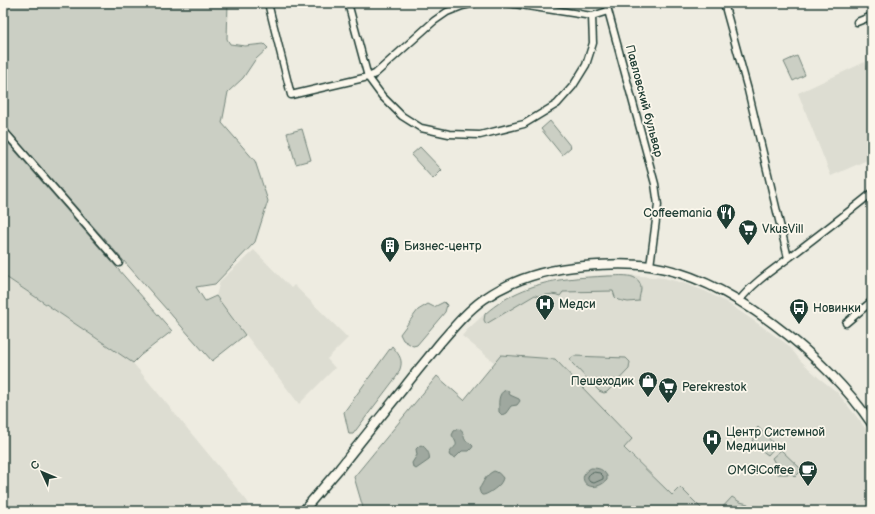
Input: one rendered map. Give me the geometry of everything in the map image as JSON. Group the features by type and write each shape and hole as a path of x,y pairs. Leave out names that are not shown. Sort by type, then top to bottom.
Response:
{"main road":[{"path":"304,511 450,332 466,315 483,300 511,283 531,275 554,269 612,264 650,266 692,278 715,288 739,301 778,328 817,360 851,396 872,424"}],"street":[{"path":"268,3 291,95 375,74 434,21 447,12 475,3"},
{"path":"348,3 368,76 382,96 402,116 421,128 450,134 480,135 524,124 557,104 573,86 586,64 593,43 592,16"},
{"path":"508,3 592,16 608,12"},
{"name":"Павловский бульвар","path":"606,3 654,179 658,205 650,266"},
{"path":"724,3 748,90 788,258"},
{"path":"857,22 872,16"},
{"path":"3,130 119,263"},
{"path":"739,301 754,284 872,193"},
{"path":"846,323 872,301"}],"shaded area":[{"path":"3,3 228,3 227,39 230,44 245,46 264,44 268,48 255,60 243,78 228,92 222,123 255,161 268,201 255,242 215,284 196,287 205,301 216,296 245,335 212,361 3,124"},
{"path":"797,56 805,75 793,81 784,62"},
{"path":"865,62 872,78 872,158 831,176 798,93"},
{"path":"550,121 571,147 562,155 541,129"},
{"path":"302,129 311,160 296,164 287,133"},
{"path":"3,137 172,331 133,363 3,275"},
{"path":"420,147 442,170 433,179 411,155"},
{"path":"254,250 291,288 294,285 348,338 327,359 335,368 299,404 216,296 220,281"},
{"path":"3,275 133,363 248,502 247,511 3,511"},
{"path":"601,275 630,275 664,278 705,291 726,302 788,345 801,361 837,392 872,438 872,511 704,511 680,487 672,496 624,447 632,439 511,357 501,355 495,363 462,336 490,309 509,296 538,285 566,279"},
{"path":"582,277 633,277 640,283 641,288 639,301 628,302 618,300 613,291 563,292 560,296 552,294 540,296 535,295 486,324 484,320 485,314 494,307 513,295 534,286"},
{"path":"444,302 447,305 445,312 417,345 413,346 403,340 400,334 418,310 428,304 434,307"},
{"path":"392,346 401,360 401,367 397,376 353,434 349,434 344,412"},
{"path":"501,355 555,359 632,439 624,448 672,495 680,487 704,511 364,511 354,477 437,376 464,400"},
{"path":"574,356 626,358 630,362 629,369 607,392 604,393 599,391 571,362 570,359"},
{"path":"758,427 776,446 768,455 761,450 752,447 752,441 754,438 751,434"},
{"path":"781,450 802,470 795,477 792,474 778,474 776,465 772,458"},
{"path":"732,497 740,502 748,504 748,511 721,511 720,510"}],"water":[{"path":"506,390 510,395 519,399 520,401 517,405 511,406 506,413 502,415 499,412 499,399 503,391"},
{"path":"458,429 462,432 466,441 473,446 469,451 462,451 454,458 449,454 456,446 456,442 452,435 454,431"},
{"path":"421,445 428,451 429,460 416,469 413,467 412,463 417,455 416,449"},
{"path":"591,468 602,470 607,476 607,480 601,485 595,487 586,484 584,476"},
{"path":"494,471 503,478 502,481 492,491 482,495 479,489 487,477"}],"place":[{"name":"Coffeemania","path":"726,230"},
{"name":"VkusVill","path":"748,246"},
{"name":"Бизнес-центр","path":"390,263"},
{"name":"Медси","path":"545,321"},
{"name":"Новинки","path":"799,325"},
{"name":"Пешеходик","path":"648,398"},
{"name":"Perekrestok","path":"668,404"},
{"name":"Центр Системной Медицины","path":"712,456"},
{"name":"OMG!Coffee","path":"808,487"}]}
